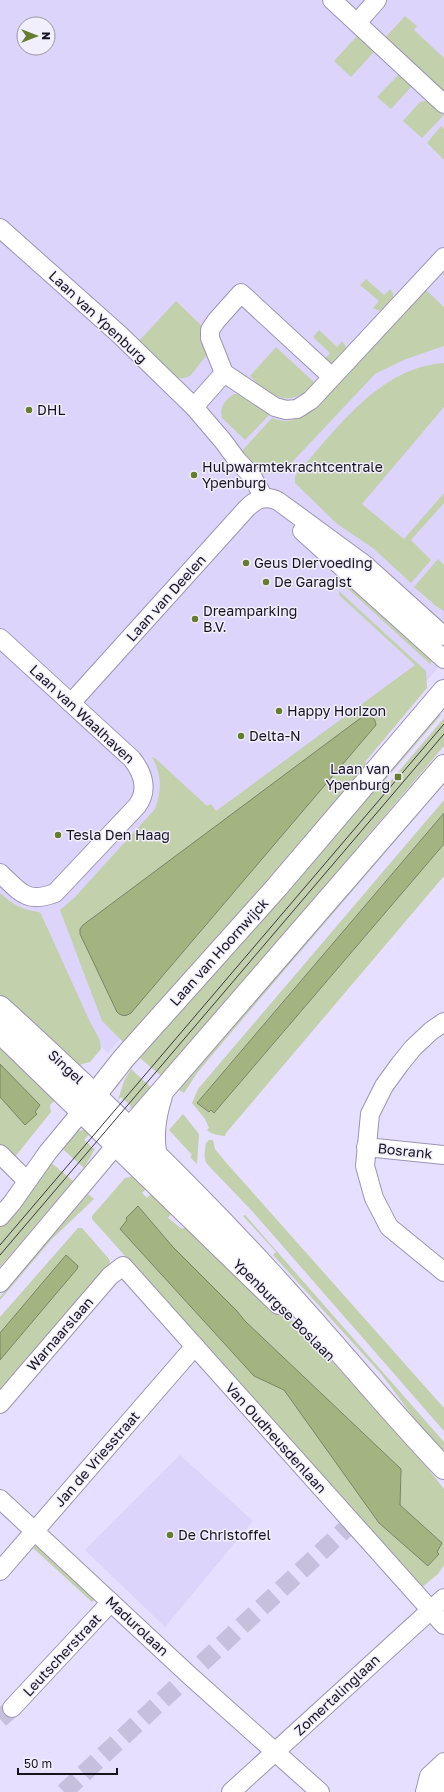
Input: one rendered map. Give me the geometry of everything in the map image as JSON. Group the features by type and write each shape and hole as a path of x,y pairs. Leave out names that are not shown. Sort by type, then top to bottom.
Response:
{"main road":[{"name":"Laan van Hoornwijck","path":"89,1103 124,1058 277,887 444,691"},
{"path":"123,1137 444,766"},
{"name":"Singel","path":"0,1007 89,1103 123,1137"},
{"name":"Singel","path":"0,1032 89,1103"},
{"path":"156,1156 154,1146 155,1119 162,1093"},
{"name":"Ypenburgse Boslaan","path":"123,1137 156,1156 270,1272 444,1468"},
{"name":"Ypenburgse Boslaan","path":"123,1137 268,1292 362,1388 444,1483"}],"street":[{"path":"332,0 444,104"},
{"path":"357,23 377,0"},
{"name":"Laan van Ypenburg","path":"0,228 120,335 194,408 223,441 236,460 252,476 264,498"},
{"path":"332,377 241,293 210,330 210,338 224,373 275,407 286,410 297,409 305,405 332,377 444,257"},
{"path":"194,408 224,373"},
{"path":"264,498 272,498 278,501 364,564 444,636"},
{"name":"Laan van Deelen","path":"71,703 247,508 254,501 264,498"},
{"path":"290,510 303,533 444,659"},
{"name":"Laan van Waalhaven","path":"0,638 132,759 138,766 144,783 141,800 55,893 42,898 32,898 21,892 0,873"},
{"path":"444,1022 431,1031 413,1048 384,1086 370,1114 365,1166 374,1198 389,1227 444,1272"},
{"name":"Laan van Hoornwijck","path":"0,1217 48,1152 89,1103"},
{"path":"0,1283 123,1137"},
{"name":"Bosrank","path":"366,1147 444,1155"},
{"path":"0,1154 28,1181"},
{"name":"Van Oudheusdenlaan","path":"123,1266 444,1625"},
{"name":"Warnaarslaan","path":"0,1404 110,1276 123,1266"},
{"name":"Jan de Vriesstraat","path":"0,1571 195,1346"},
{"name":"Madurolaan","path":"0,1498 189,1675 276,1751 320,1792"},
{"name":"Zomertalinglaan","path":"231,1792 444,1598"},
{"name":"Leutscherstraat","path":"12,1708 112,1602"},
{"path":"425,1792 429,1776 444,1762"},
{"path":"433,1792 444,1783"}],"shaded area":[{"path":"0,0 444,0 444,661 108,1053 0,953"},
{"path":"405,16 417,26 414,30 444,58 444,92 385,38"},
{"path":"357,36 374,52 351,77 334,61"},
{"path":"399,74 412,86 391,109 377,97"},
{"path":"429,101 444,115 422,138 403,121 420,102"},
{"path":"441,126 444,129 444,160 427,143"},
{"path":"366,279 384,295 390,289 393,293 393,299 382,311 373,308 379,301 360,285"},
{"path":"426,290 444,307 444,346 406,359 375,374 281,474 271,473 260,475 239,454 272,418 284,421 294,420 313,407"},
{"path":"176,301 204,328 208,351 206,356 190,376 184,378 178,378 139,341"},
{"path":"319,330 337,347 342,341 345,345 346,351 337,363 329,364 324,360 330,353 313,337"},
{"path":"276,347 315,383 306,391 297,396 281,398 266,390 250,376"},
{"path":"444,363 444,407 362,504 404,539 444,493 444,503 411,540 431,560 411,583 374,549 336,523 295,483 295,476 360,404 379,389 399,376 421,367"},
{"path":"234,394 244,395 249,398 269,415 245,440 222,418 221,414 222,407"},
{"path":"438,559 444,565 444,611 414,587"},
{"path":"350,581 434,659 430,664 345,586"},
{"path":"339,591 426,671 427,688 365,762 371,768 126,1045 102,1021 60,910 75,897 155,809 159,795 160,783 158,770 152,757 155,758 207,806 211,804 216,811 415,665 339,595","holes":["366,714 375,720 376,725 131,1013 124,1016 117,1012 80,934 83,925"]},
{"path":"437,711 441,715 385,780 389,783 444,718 444,746 357,848 315,907 167,1081 140,1058"},
{"path":"366,714 373,718 376,725 131,1013 122,1015 117,1012 80,934 80,929 83,925"},
{"path":"444,775 444,784 223,1042 197,1073 184,1093 179,1090 193,1071"},
{"path":"444,800 444,813 197,1103 209,1112 211,1110 214,1113 444,844 444,876 225,1136 209,1132 207,1130 209,1128 205,1119 192,1103 198,1089"},
{"path":"444,813 444,844 214,1113 211,1110 209,1112 197,1103"},
{"path":"0,893 18,906 27,910 39,912 41,914 90,1022 100,1040 101,1049 90,1062 82,1064 78,1069 0,999"},
{"path":"0,1045 56,1099 50,1105 51,1112 14,1158 0,1144 0,1097 25,1125 36,1114 35,1112 40,1105 0,1064"},
{"path":"0,1064 40,1105 35,1112 37,1114 25,1125 0,1097"},
{"path":"131,1069 156,1092 144,1102 129,1109 131,1106 121,1097 118,1100 124,1081"},
{"path":"183,1114 199,1134 197,1164 190,1157 192,1155 169,1130"},
{"path":"95,1128 84,1140 94,1149 96,1147 84,1168 58,1145 77,1131"},
{"path":"209,1140 213,1140 215,1149 223,1159 444,1408 444,1431 252,1211 207,1164 205,1159 205,1151 206,1143"},
{"path":"48,1160 73,1181 0,1267 0,1222"},
{"path":"133,1176 146,1189 142,1193 147,1198 151,1194 171,1214 168,1218 182,1229 186,1226 226,1255 317,1345 418,1456 444,1489 444,1565 438,1574 421,1588 92,1219 92,1216 125,1178","holes":["139,1207 172,1246 237,1311 245,1321 401,1469 400,1505 442,1543 437,1552 439,1554 429,1566 379,1523 284,1390 254,1376 120,1229"]},
{"path":"88,1194 94,1199 52,1239 0,1300 0,1297"},
{"path":"138,1206 172,1246 237,1311 245,1321 401,1469 400,1505 442,1543 437,1552 439,1554 428,1566 379,1523 284,1390 254,1376 120,1229 127,1220 126,1218"},
{"path":"245,1215 444,1442 444,1458 382,1375 273,1255 276,1252 243,1216"},
{"path":"78,1228 82,1228 109,1259 109,1265 111,1267 0,1398 0,1360 78,1266 66,1256 0,1333 0,1317"},
{"path":"66,1255 78,1266 77,1269 0,1360 0,1333"},
{"name":"De Christoffel","path":"180,1455 253,1521 165,1627 85,1550"},
{"path":"36,1545 95,1599 92,1602 33,1548"}],"tunnel":[{"path":"64,1792 352,1523"},
{"path":"0,1719 12,1708"}],"tram line":[{"path":"0,1245 444,724"},
{"path":"0,1255 444,734"}],"place":[{"name":"DHL","path":"29,410"},
{"name":"Hulpwarmtekrachtcentrale Ypenburg","path":"194,475"},
{"name":"Geus Diervoeding","path":"246,563"},
{"name":"De Garagist","path":"266,582"},
{"name":"Dreamparking B.V.","path":"195,619"},
{"name":"Happy Horizon","path":"279,711"},
{"name":"Delta-N","path":"241,736"},
{"name":"Laan van Ypenburg","path":"398,777"},
{"name":"Tesla Den Haag","path":"58,835"},
{"name":"De Christoffel","path":"170,1535"}]}
